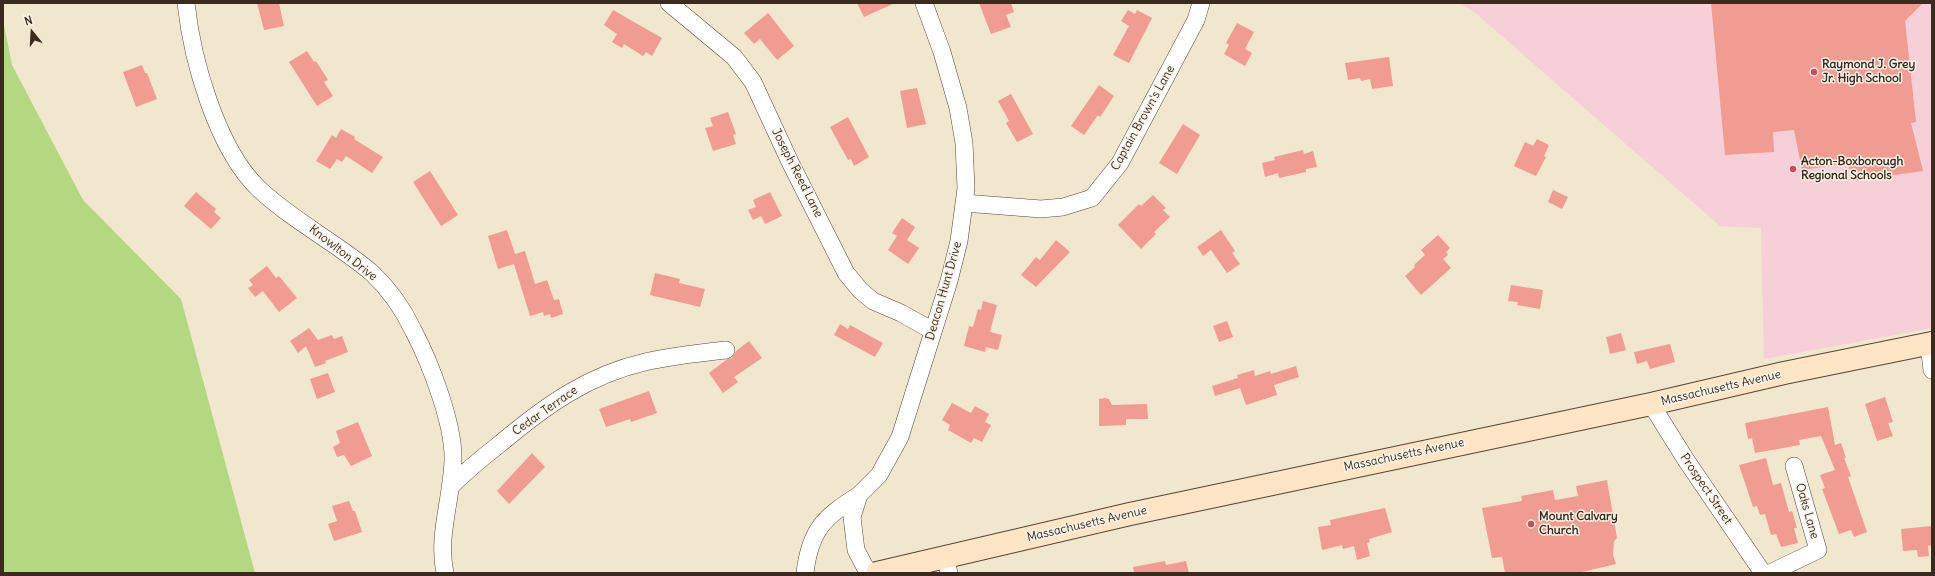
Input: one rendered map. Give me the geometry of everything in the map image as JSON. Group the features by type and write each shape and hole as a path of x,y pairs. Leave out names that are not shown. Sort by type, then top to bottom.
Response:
{"main road":[{"name":"Massachusetts Avenue","path":"876,573 947,565 1144,510 1651,404 1784,373 1930,344"}],"street":[{"name":"Knowlton Drive","path":"186,3 196,64 233,157 244,173 260,190 372,274 392,294 413,330 433,377 449,432 453,459 443,539 443,562 445,573"},
{"name":"Joseph Reed Lane","path":"669,3 734,57 752,82 790,162 846,273 860,290 873,301 901,313 933,331"},
{"name":"Deacon Hunt Drive","path":"805,573 813,537 825,519 859,495 879,475 892,454 900,437 949,281 959,241 966,188 964,143 958,108 942,52 924,3"},
{"name":"Captain Brown's Lane","path":"964,203 1041,209 1063,207 1092,198 1120,163 1196,20 1201,3"},
{"path":"1930,344 1932,370"},
{"name":"Cedar Terrace","path":"450,487 463,474 511,434 574,388 608,374 644,362 726,350"},
{"name":"Prospect Street","path":"1651,404 1686,460 1763,573"},
{"name":"Oaks Lane","path":"1770,573 1818,550 1794,466"},
{"name":"Deacon Hunt Drive","path":"859,495 852,517 855,544 856,550 864,567 870,573"}],"shaded area":[{"name":"Acton-Boxborough Regional Schools","path":"1458,3 1932,3 1932,328 1764,359 1761,228 1720,226 1473,11"}],"green space":[{"path":"3,20 12,65 83,200 181,299 255,573 3,573"}],"building":[{"path":"257,3 279,3 284,26 264,30"},
{"path":"857,3 895,3 864,17"},
{"path":"979,3 1011,3 1014,12 1006,15 1011,27 991,34"},
{"name":"Raymond J. Grey Jr. High School","path":"1711,3 1923,3 1905,21 1916,122 1911,123 1923,171 1853,181 1848,163 1802,170 1794,130 1773,132 1774,152 1725,155"},
{"path":"613,10 662,38 652,56 646,52 643,56 624,44 622,48 612,42 617,34 604,25"},
{"path":"1128,10 1135,14 1137,10 1152,18 1129,63 1113,55 1129,26 1121,21"},
{"path":"768,13 794,46 777,60 760,39 754,44 744,33"},
{"path":"1237,23 1254,32 1245,49 1252,53 1245,66 1224,54 1229,45 1226,43"},
{"path":"307,51 314,62 316,61 328,80 324,82 333,96 317,106 289,62"},
{"path":"1389,57 1393,86 1372,89 1370,79 1361,81 1360,78 1348,80 1345,63"},
{"path":"142,65 145,73 147,73 157,99 136,107 123,72"},
{"path":"1099,85 1114,96 1100,117 1098,115 1084,135 1071,126"},
{"path":"917,88 926,124 907,128 900,91"},
{"path":"1011,94 1033,134 1017,142 1006,123 1009,121 998,101"},
{"path":"728,112 736,134 733,135 736,144 713,151 705,128 713,126 710,118"},
{"path":"848,117 869,157 854,166 851,159 848,160 830,127"},
{"path":"1183,124 1200,135 1177,174 1159,163"},
{"path":"341,129 383,157 372,173 346,156 342,162 337,159 330,169 316,161 332,135 336,138"},
{"path":"1537,139 1549,145 1544,156 1546,157 1536,176 1514,166 1525,142 1533,146"},
{"path":"1303,150 1304,154 1313,151 1317,167 1306,169 1306,172 1279,178 1278,173 1265,177 1262,163 1275,160 1274,157"},
{"path":"430,171 458,215 441,226 413,182"},
{"path":"1553,190 1568,197 1562,209 1548,202"},
{"path":"196,192 216,209 214,212 221,218 211,229 184,206"},
{"path":"770,192 782,216 765,224 761,216 753,220 748,210 756,207 753,200"},
{"path":"1153,195 1166,208 1163,210 1170,217 1154,232 1156,234 1141,249 1118,225 1139,204 1141,206"},
{"path":"902,218 915,227 907,240 919,248 908,264 888,250 897,236 892,233"},
{"path":"507,230 515,254 525,251 535,284 547,280 554,300 559,299 563,314 551,318 550,314 544,316 543,312 530,316 514,264 498,269 488,236"},
{"path":"1221,230 1235,251 1232,253 1240,264 1227,273 1211,250 1203,256 1197,247"},
{"path":"1438,235 1450,248 1446,252 1448,255 1443,259 1451,268 1421,295 1405,276 1425,255 1421,250"},
{"path":"1056,240 1070,252 1036,287 1021,275 1036,257 1040,260"},
{"path":"267,266 276,278 279,276 297,298 279,312 263,291 255,297 248,288 253,285 249,280"},
{"path":"655,273 680,279 679,283 705,289 700,307 650,295"},
{"path":"1511,285 1543,290 1540,309 1517,305 1518,302 1508,301"},
{"path":"983,301 997,305 990,332 1002,335 998,350 986,347 985,352 964,346 969,326 973,327 978,309 981,310"},
{"path":"1227,321 1233,337 1219,342 1213,326"},
{"path":"840,324 848,329 850,325 883,343 875,357 834,335"},
{"path":"309,328 318,340 332,335 334,339 342,336 348,352 325,361 326,363 315,367 306,346 298,353 290,341"},
{"path":"1621,333 1626,350 1610,354 1606,337"},
{"path":"749,341 762,358 734,377 738,382 723,393 709,373 726,360 732,358 736,351"},
{"path":"1670,344 1675,362 1650,369 1647,361 1637,364 1634,352"},
{"path":"1296,366 1299,377 1274,385 1277,395 1246,405 1240,388 1215,396 1212,386 1238,378 1237,375 1254,370 1255,376 1270,371 1271,374"},
{"path":"328,373 335,392 317,399 310,379"},
{"path":"649,391 657,413 631,422 630,419 606,427 599,409"},
{"path":"1885,397 1893,422 1888,423 1893,436 1877,441 1865,404"},
{"path":"1099,399 1109,399 1112,405 1147,404 1148,419 1126,419 1126,425 1099,426"},
{"path":"952,403 971,413 975,406 989,414 985,422 991,425 982,442 974,438 971,443 948,430 950,425 942,420"},
{"path":"1828,407 1835,445 1841,443 1846,458 1844,458 1851,476 1848,477 1867,532 1854,537 1851,530 1839,534 1822,489 1825,488 1820,475 1835,470 1821,436 1799,440 1800,445 1755,453 1752,438 1748,439 1745,423"},
{"path":"358,422 372,456 351,466 344,455 337,457 333,447 340,443 336,431"},
{"path":"532,453 545,467 509,504 497,491"},
{"path":"1766,458 1773,485 1781,483 1789,512 1792,511 1797,528 1794,528 1798,543 1781,547 1776,534 1771,535 1765,514 1760,515 1757,506 1753,507 1739,465"},
{"path":"1607,480 1617,538 1614,541 1613,555 1616,564 1578,573 1505,573 1502,557 1492,558 1482,508 1522,501 1521,496 1553,490 1555,500 1578,496 1576,486"},
{"path":"349,501 353,511 355,511 362,532 334,541 328,524 337,521 332,506"},
{"path":"1385,508 1392,532 1369,539 1370,542 1367,543 1370,556 1357,560 1354,546 1343,549 1342,545 1322,550 1318,527 1331,525 1330,520"},
{"path":"1932,526 1932,545 1928,546 1929,556 1918,557 1917,550 1903,551 1901,529"},
{"path":"1165,561 1166,565 1186,561 1189,573 1134,573 1133,567"}],"place":[{"name":"Raymond J. Grey Jr. High School","path":"1814,72"},
{"name":"Acton-Boxborough Regional Schools","path":"1793,169"},
{"name":"Mount Calvary Church","path":"1531,524"}]}
